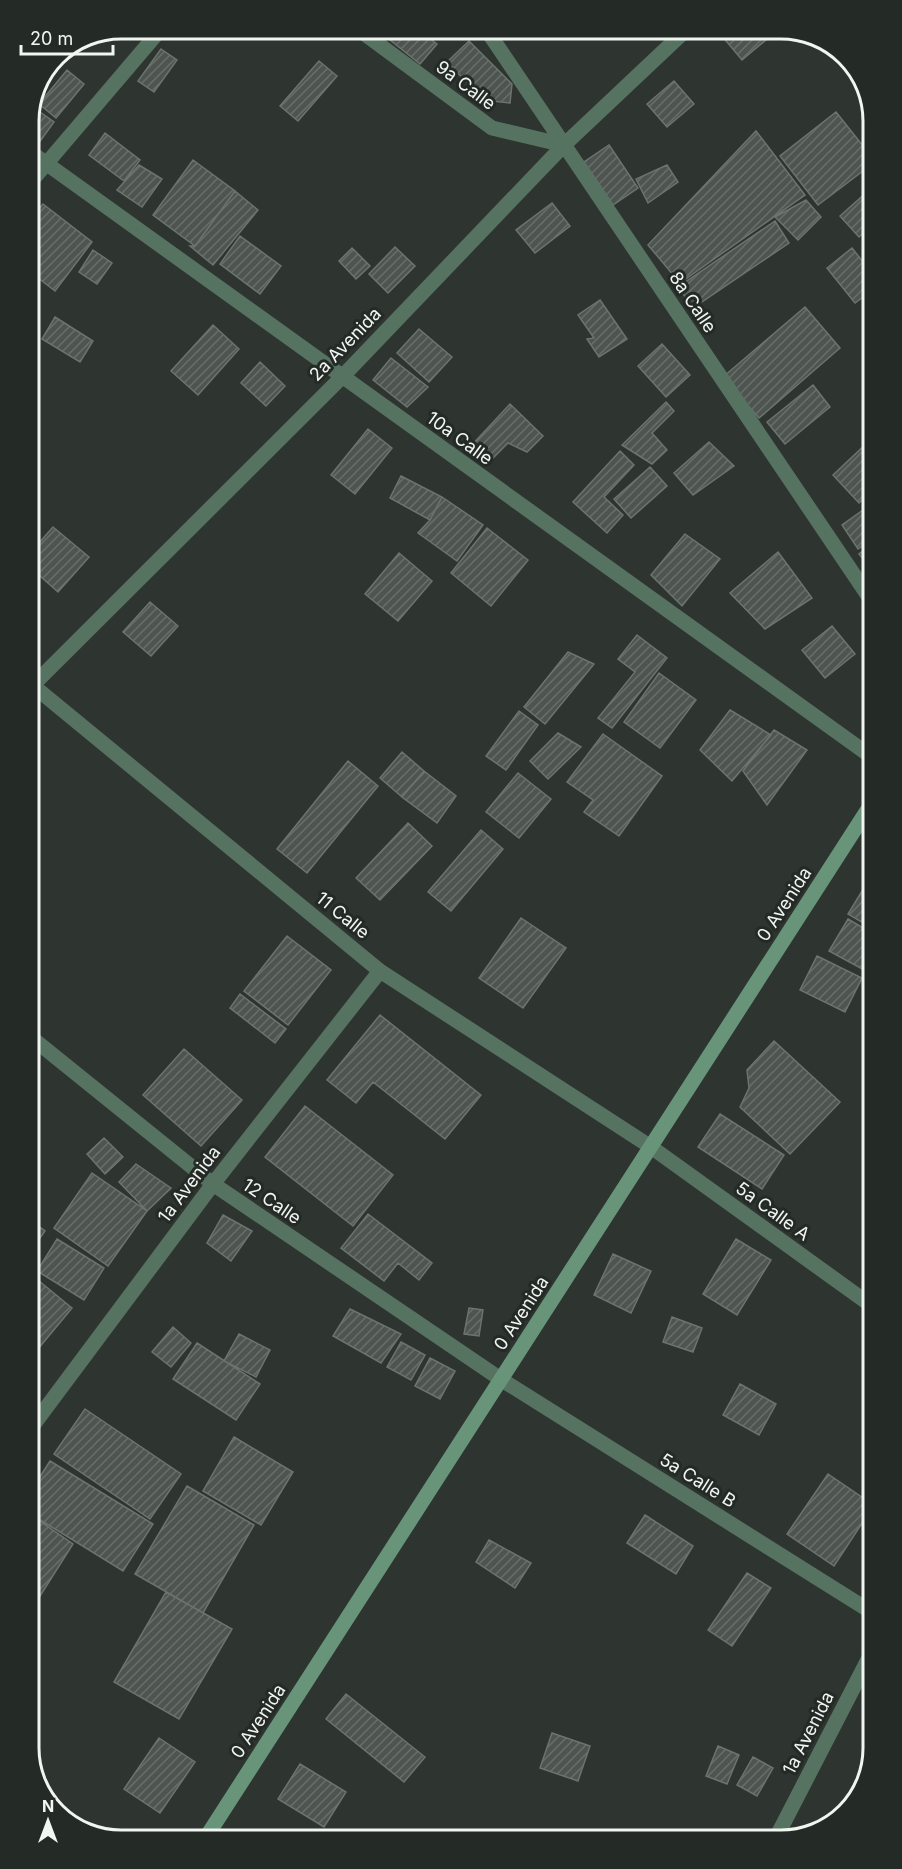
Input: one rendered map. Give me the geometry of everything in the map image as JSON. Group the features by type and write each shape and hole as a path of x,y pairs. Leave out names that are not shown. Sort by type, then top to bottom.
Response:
{"street":[{"path":"39,173 152,39"},
{"name":"9a Calle","path":"372,39 492,128 564,145"},
{"name":"8a Calle","path":"493,39 863,588"},
{"name":"2a Avenida","path":"39,679 342,377 564,145 676,39"},
{"name":"10a Calle","path":"39,158 863,751"},
{"name":"11 Calle","path":"39,692 380,971 651,1147"},
{"name":"0 Avenida","path":"210,1830 863,817"},
{"name":"1a Avenida","path":"39,1417 213,1184 380,971"},
{"name":"12 Calle","path":"39,1044 213,1184 502,1380"},
{"name":"5a Calle A","path":"651,1147 863,1300"},
{"name":"5a Calle B","path":"502,1380 863,1606"},
{"name":"1a Avenida","path":"780,1830 863,1669"}],"building":[{"path":"389,39 431,39 437,44 420,64"},
{"path":"724,39 767,39 742,60"},
{"path":"469,41 512,84 510,103 484,100 447,62"},
{"path":"161,49 177,60 154,92 138,81"},
{"path":"319,61 337,76 298,121 280,106"},
{"path":"67,70 84,84 56,118 41,106 42,100"},
{"path":"674,81 694,104 667,127 647,104"},
{"path":"40,112 54,122 39,143"},
{"path":"836,112 863,146 863,171 818,205 780,156"},
{"path":"756,131 805,195 680,283 648,245"},
{"path":"105,133 140,160 124,181 89,155"},
{"path":"609,145 638,188 613,205 584,162"},
{"path":"193,160 235,191 195,246 153,215"},
{"path":"139,165 162,179 142,207 117,190"},
{"path":"667,165 678,182 648,203 636,179"},
{"path":"235,191 258,210 213,265 190,246 195,246"},
{"path":"863,196 863,234 859,237 840,216"},
{"path":"806,200 821,217 798,240 775,217"},
{"path":"552,203 570,226 535,253 516,230"},
{"path":"43,204 92,242 55,291 39,279 39,209"},
{"path":"775,221 789,243 693,308 678,287"},
{"path":"240,236 281,266 260,294 220,264"},
{"path":"395,247 415,266 388,293 369,274"},
{"path":"352,248 370,266 356,279 339,261"},
{"path":"852,248 863,262 863,297 855,303 827,268"},
{"path":"93,250 112,263 97,284 79,272"},
{"path":"600,300 627,339 599,357 587,339 594,338 578,315"},
{"path":"805,307 840,348 759,418 723,377"},
{"path":"55,317 93,341 80,362 42,339"},
{"path":"213,325 239,349 198,395 171,371"},
{"path":"419,329 452,357 429,382 397,353"},
{"path":"662,344 690,375 666,397 638,366"},
{"path":"391,358 428,387 407,407 373,380"},
{"path":"260,362 285,386 266,406 241,383"},
{"path":"813,385 830,407 785,444 767,422"},
{"path":"666,402 674,411 652,433 667,450 652,464 622,445"},
{"path":"510,404 543,436 527,452 508,443 487,464 470,447"},
{"path":"368,429 392,448 355,494 331,475"},
{"path":"709,442 734,466 693,495 674,473"},
{"path":"863,447 863,499 859,503 833,475"},
{"path":"620,451 634,465 604,497 623,515 607,533 573,502"},
{"path":"650,467 667,486 631,518 614,499"},
{"path":"401,476 442,497 430,520 390,498"},
{"path":"442,497 483,525 457,561 418,533 430,520"},
{"path":"863,510 863,546 858,549 842,525"},
{"path":"53,527 89,557 58,592 39,575 39,543"},
{"path":"487,528 528,560 491,606 451,573"},
{"path":"685,534 720,559 682,606 651,575"},
{"path":"778,552 812,598 765,629 730,593"},
{"path":"399,553 432,581 398,621 365,594"},
{"path":"150,602 178,626 151,656 123,632"},
{"path":"832,626 855,654 825,678 802,650"},
{"path":"637,635 667,658 612,728 598,718 635,672 618,659"},
{"path":"568,652 594,664 545,724 524,707"},
{"path":"659,673 696,700 660,748 624,722"},
{"path":"730,710 771,735 732,781 700,750"},
{"path":"519,711 538,725 506,770 486,756"},
{"path":"774,730 807,750 767,805 743,771"},
{"path":"558,733 581,747 548,779 530,761"},
{"path":"603,734 662,776 619,836 584,812 593,800 567,782"},
{"path":"402,752 424,771 402,797 380,778"},
{"path":"348,761 378,786 307,873 277,849"},
{"path":"424,771 456,796 437,823 402,797"},
{"path":"518,773 551,799 519,838 486,812"},
{"path":"408,823 432,846 380,900 356,878"},
{"path":"481,830 503,849 451,911 428,892"},
{"path":"863,889 863,923 848,914"},
{"path":"521,918 566,948 523,1008 479,978"},
{"path":"848,919 863,928 863,969 829,951"},
{"path":"287,936 331,970 288,1025 244,991"},
{"path":"817,956 862,978 845,1012 800,990"},
{"path":"240,994 286,1029 275,1043 230,1008"},
{"path":"380,1015 481,1095 445,1139 373,1082 356,1103 327,1080"},
{"path":"774,1041 840,1102 790,1154 740,1107 749,1088 747,1070"},
{"path":"184,1049 242,1100 201,1146 143,1095"},
{"path":"305,1106 393,1175 353,1226 265,1157"},
{"path":"720,1114 784,1155 762,1189 698,1147"},
{"path":"104,1138 123,1157 105,1174 87,1154"},
{"path":"136,1164 171,1188 147,1211 119,1182"},
{"path":"92,1173 147,1211 108,1266 54,1228"},
{"path":"368,1214 432,1263 419,1280 398,1263 384,1281 341,1248"},
{"path":"223,1215 252,1231 231,1261 207,1243"},
{"path":"39,1226 45,1231 39,1240"},
{"path":"57,1239 104,1268 84,1300 39,1272 39,1268"},
{"path":"736,1239 771,1260 737,1315 703,1294"},
{"path":"613,1254 651,1271 631,1313 594,1295"},
{"path":"39,1281 72,1308 39,1348"},
{"path":"469,1308 483,1310 479,1336 464,1334"},
{"path":"350,1309 401,1334 381,1363 333,1336"},
{"path":"672,1317 702,1328 693,1352 663,1342"},
{"path":"173,1327 191,1343 171,1367 152,1352"},
{"path":"239,1334 270,1350 256,1377 224,1361"},
{"path":"401,1342 425,1355 411,1380 387,1367"},
{"path":"197,1343 260,1384 236,1420 173,1379"},
{"path":"430,1358 455,1371 440,1399 415,1386"},
{"path":"740,1384 776,1404 759,1435 723,1415"},
{"path":"85,1409 181,1474 150,1519 54,1454"},
{"path":"234,1437 293,1472 261,1525 203,1491"},
{"path":"50,1461 153,1524 123,1571 39,1519 39,1478"},
{"path":"828,1474 863,1498 863,1522 834,1566 787,1534"},
{"path":"187,1486 254,1525 203,1613 135,1574"},
{"path":"645,1515 693,1546 676,1574 627,1543"},
{"path":"39,1520 73,1544 39,1598"},
{"path":"489,1540 531,1563 515,1588 476,1562"},
{"path":"747,1573 771,1588 732,1646 708,1630"},
{"path":"166,1592 232,1629 179,1719 114,1682"},
{"path":"346,1694 425,1757 404,1782 326,1719"},
{"path":"552,1733 590,1746 578,1781 540,1768"},
{"path":"159,1738 195,1762 160,1813 124,1789"},
{"path":"718,1746 739,1755 727,1784 706,1776"},
{"path":"753,1757 773,1768 757,1796 737,1785"},
{"path":"300,1764 346,1792 324,1827 278,1799"}]}
